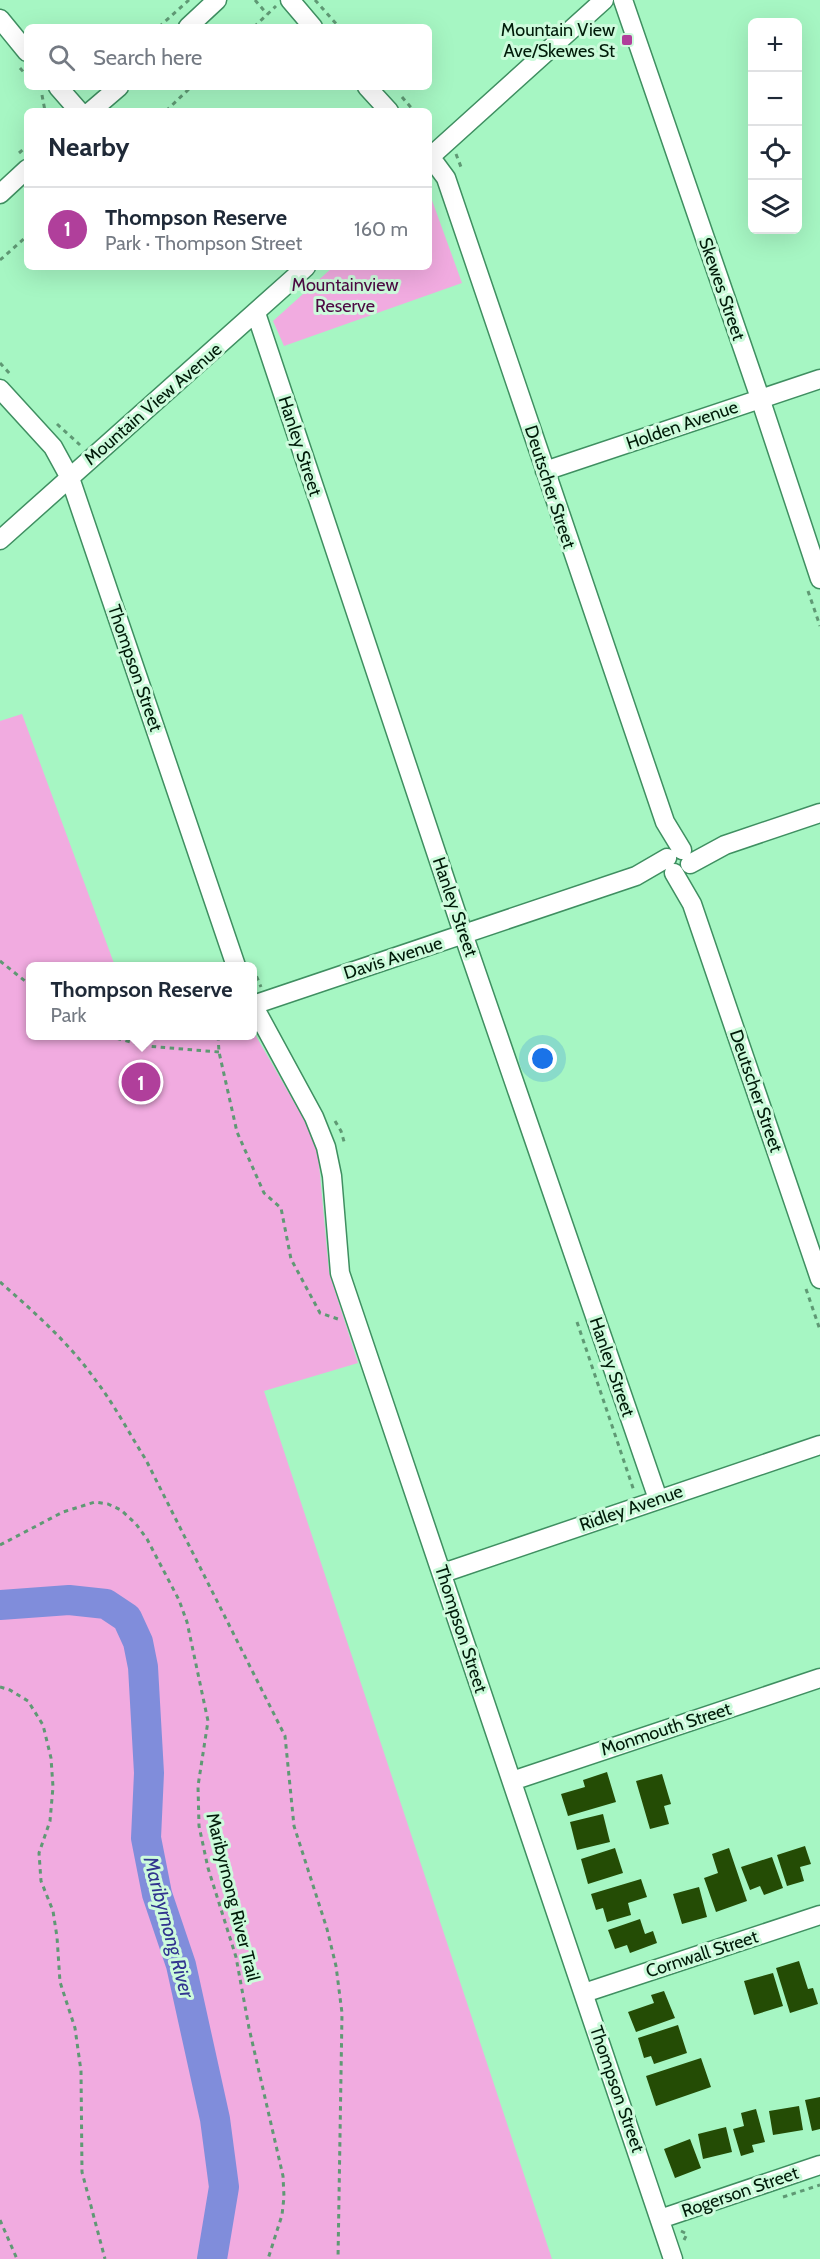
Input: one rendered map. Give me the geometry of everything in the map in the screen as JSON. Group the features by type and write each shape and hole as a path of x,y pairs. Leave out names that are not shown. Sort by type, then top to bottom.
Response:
{"street":[{"path":"191,24 212,5 225,0"},
{"path":"432,155 604,0"},
{"name":"Skewes Street","path":"622,0 820,579"},
{"path":"287,3 310,24"},
{"path":"0,19 24,48"},
{"path":"50,90 75,108"},
{"path":"94,108 116,90"},
{"path":"371,90 386,108"},
{"name":"Deutscher Street","path":"432,160 446,178 820,1279"},
{"path":"0,194 24,172"},
{"name":"Mountain View Avenue","path":"0,540 303,270"},
{"name":"Hanley Street","path":"256,313 464,934 658,1499"},
{"name":"Holden Avenue","path":"545,471 820,379"},
{"name":"Thompson Street","path":"0,389 53,447 70,478 243,962"},
{"name":"Davis Avenue","path":"258,1003 820,813"},
{"name":"Thompson Street","path":"258,1003 326,1147 332,1176 340,1273 584,1993 667,2217 673,2259"},
{"name":"Ridley Avenue","path":"443,1573 820,1445"},
{"name":"Monmouth Street","path":"512,1781 820,1678"},
{"name":"Cornwall Street","path":"584,1993 820,1915"},
{"name":"Rogerson Street","path":"667,2217 820,2165"}],"path":[{"path":"162,24 189,0"},
{"path":"255,0 267,14"},
{"path":"315,0 336,24"},
{"path":"257,24 267,14 287,3"},
{"path":"46,108 49,90"},
{"path":"169,108 188,90"},
{"path":"0,260 24,239"},
{"path":"0,961 26,982"},
{"path":"125,1040 146,1046 219,1052"},
{"path":"218,1040 237,1132 264,1193 281,1208 291,1259 320,1313 340,1320 355,1318"},
{"path":"335,1120 341,1131 345,1154"},
{"path":"0,1282 62,1341 94,1377 146,1460 280,1725 287,1747 294,1826 321,1906 336,1966 342,2013 338,2259"},
{"name":"Maribyrnong River Trail","path":"0,1545 80,1505 95,1502 108,1504 121,1510 136,1524 147,1539 179,1600 187,1622 208,1721 198,1786 199,1826 208,1868 236,1957 251,2038 283,2176 282,2215 268,2259"},
{"path":"0,1687 28,1701 43,1725 51,1758 53,1787 50,1821 39,1853 41,1881 53,1911 60,1982 75,2028 81,2071 82,2172 105,2259"},
{"path":"777,2199 820,2185"},
{"path":"667,2217 679,2230 687,2234"},
{"path":"0,2220 17,2259"},
{"path":"683,2242 690,2228"}],"green space":[{"name":"Mountainview Reserve","path":"432,200 462,283 284,346 273,321 330,270 432,270"},
{"path":"22,714 114,962 26,962 26,1040 257,1040 257,1038 317,1142 329,1272 358,1363 264,1391 552,2259 0,2259 0,721"}],"building":[{"path":"607,1772 616,1802 568,1816 561,1794 585,1787 583,1780"},
{"path":"662,1774 671,1804 664,1806 669,1824 650,1829 636,1781"},
{"path":"603,1814 610,1842 577,1850 570,1822"},
{"path":"805,1846 811,1864 800,1867 804,1881 787,1886 777,1855"},
{"path":"615,1848 623,1873 588,1884 581,1859"},
{"path":"729,1848 747,1901 716,1912 704,1878 718,1873 712,1854"},
{"path":"772,1857 783,1888 764,1895 760,1886 750,1890 741,1867"},
{"path":"641,1879 647,1897 628,1903 631,1915 607,1922 603,1908 596,1910 591,1894"},
{"path":"699,1887 707,1917 682,1924 673,1894"},
{"path":"640,1919 645,1934 653,1931 657,1943 630,1953 627,1945 615,1949 608,1930"},
{"path":"799,1961 808,1989 813,1988 818,2004 790,2013 776,1968"},
{"path":"773,1973 783,2006 754,2015 744,1981"},
{"path":"664,1991 675,2018 636,2032 628,2012 654,2003 651,1995"},
{"path":"678,2025 687,2053 654,2064 651,2056 644,2058 638,2038"},
{"path":"701,2058 711,2087 656,2106 646,2076"},
{"path":"820,2097 820,2129 812,2131 805,2100"},
{"path":"799,2106 803,2130 773,2135 769,2111"},
{"path":"756,2109 765,2142 752,2145 754,2152 741,2156 733,2129 744,2126 741,2113"},
{"path":"726,2127 732,2152 703,2159 698,2134"},
{"path":"690,2139 701,2168 675,2178 664,2149"}],"waterway":[{"name":"Maribyrnong River","path":"0,1605 69,1600 106,1604 127,1618 138,1642 143,1667 149,1773 146,1838 157,1894 181,1965 215,2119 224,2187 212,2259"}],"place":[{"name":"Mountain View Ave/Skewes St","path":"627,40"},
{"name":"Thompson Reserve","path":"141,1082"}]}
